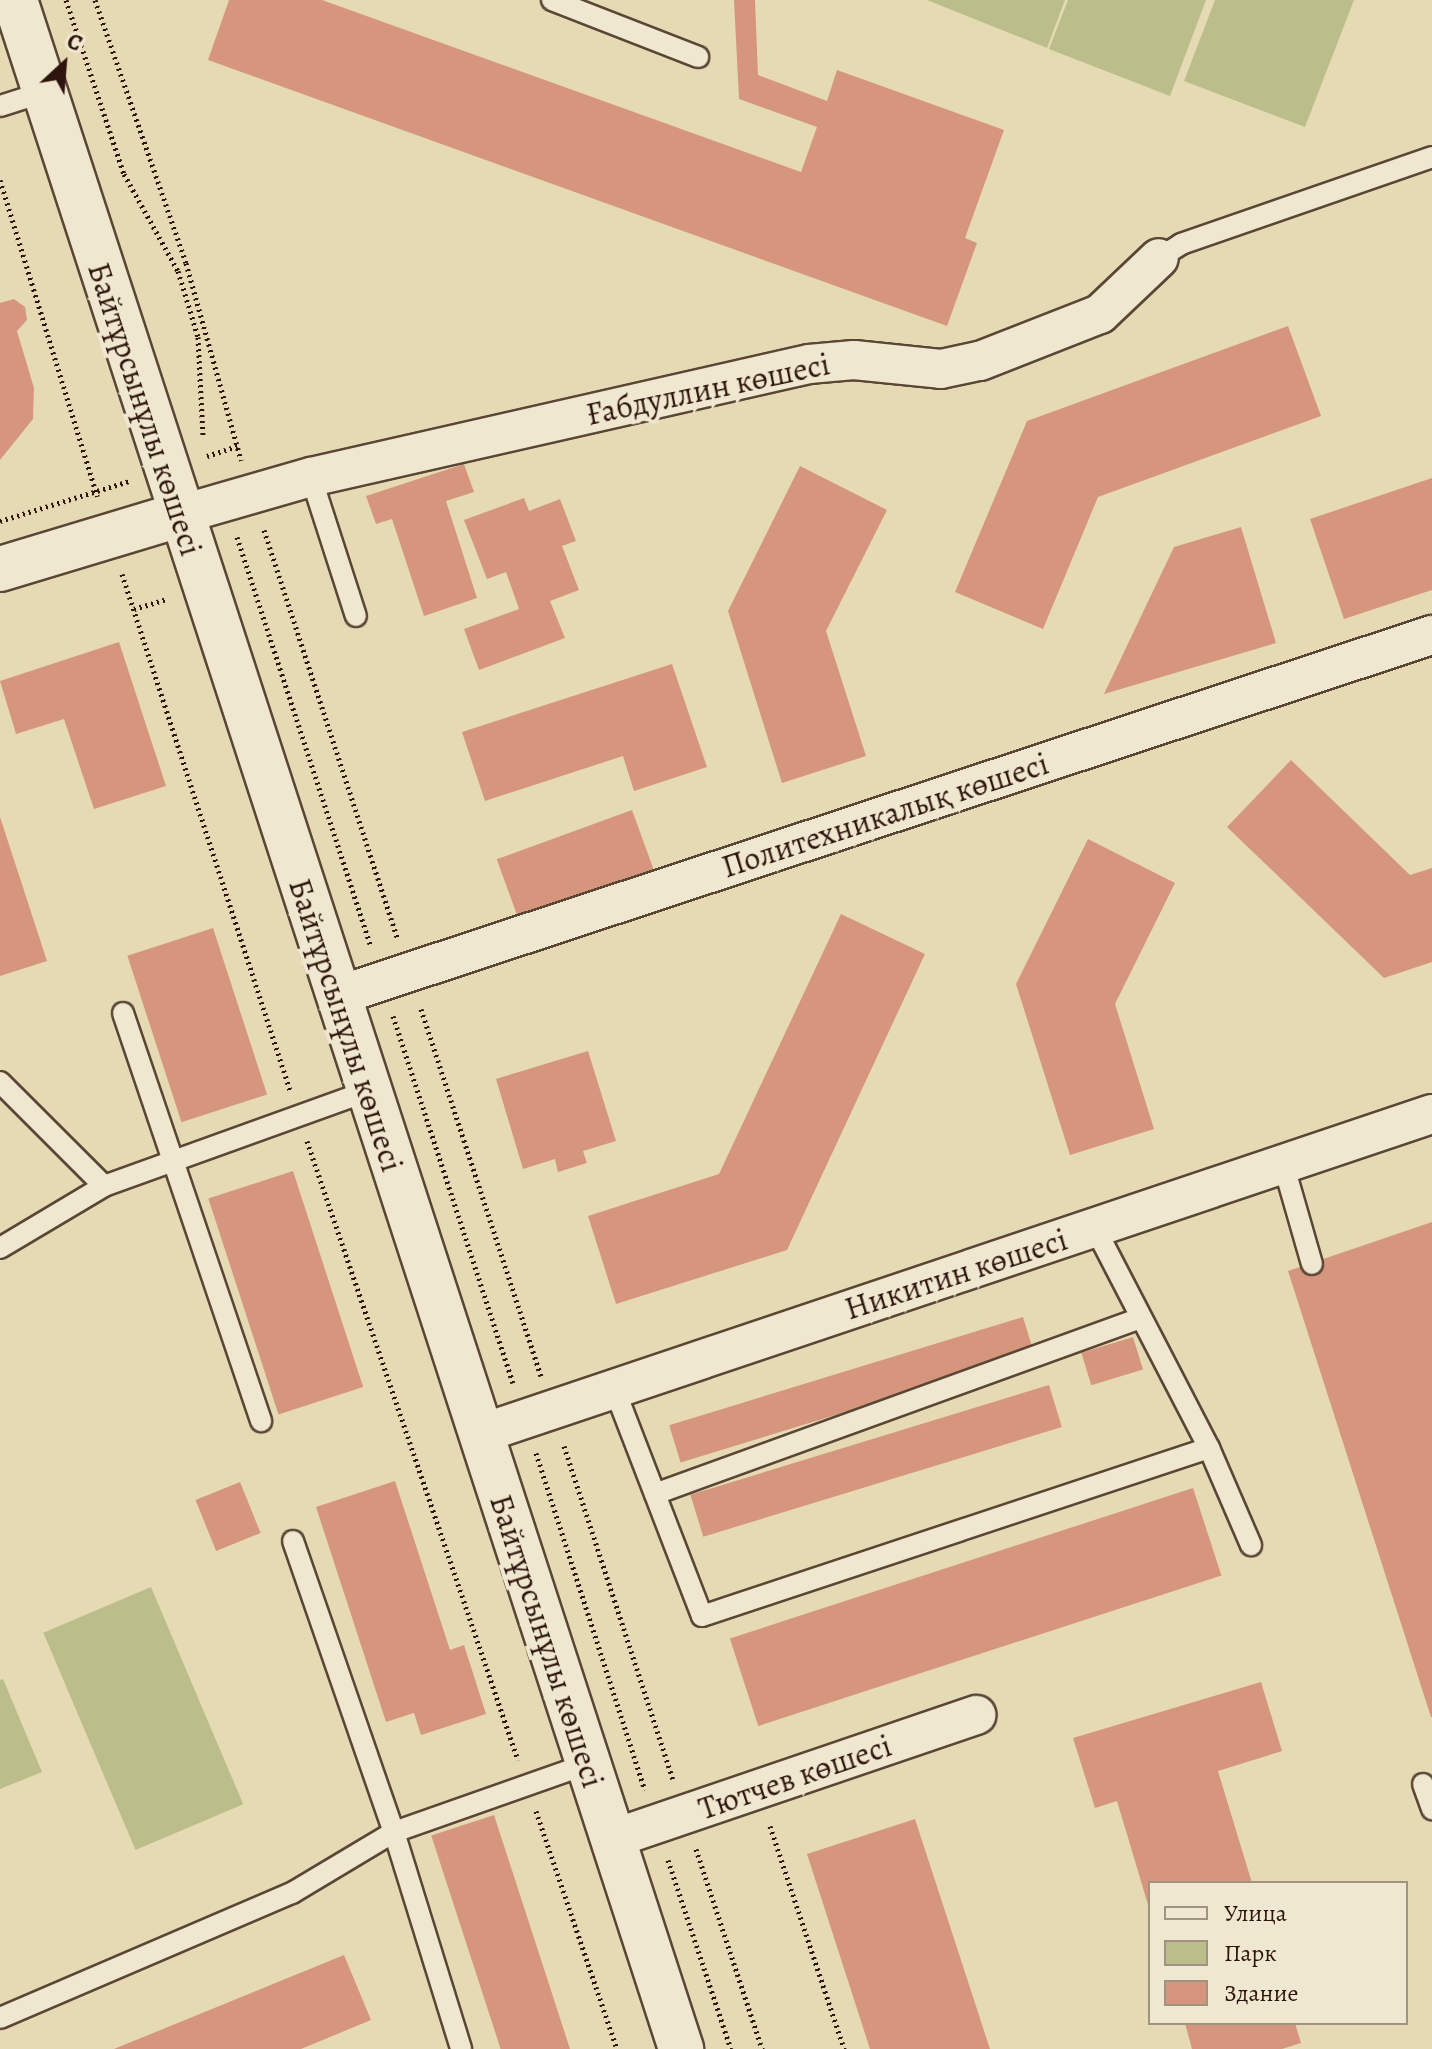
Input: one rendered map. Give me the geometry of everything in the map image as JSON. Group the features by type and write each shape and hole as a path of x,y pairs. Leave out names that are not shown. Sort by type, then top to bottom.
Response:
{"street":[{"name":"Байтұрсынұлы көшесі","path":"15,0 164,470 681,2049"},
{"name":"Ғабдуллин көшесі","path":"0,569 311,477 809,364 854,360 941,369 980,361 1100,314 1159,258"},
{"name":"Политехникалық көшесі","path":"337,996 1432,635"},
{"name":"Никитин көшесі","path":"480,1434 1432,1114"},
{"name":"Тютчев көшесі","path":"612,1839 977,1715"}],"lane":[{"path":"552,0 698,57"},
{"path":"0,106 44,92"},
{"name":"Ғабдуллин көшесі","path":"1159,258 1181,244 1432,157"},
{"path":"311,477 356,616"},
{"path":"123,1013 261,1421"},
{"path":"0,1082 104,1186"},
{"path":"0,1248 104,1186 368,1091"},
{"path":"1283,1163 1312,1264"},
{"path":"1095,1228 1138,1319 1209,1448 1251,1545"},
{"path":"655,1494 1138,1319"},
{"path":"614,1388 702,1616 1209,1448"},
{"path":"293,1541 394,1832 461,2049"},
{"path":"0,2018 292,1893 394,1832 587,1764"},
{"path":"1423,1784 1432,1809"}],"path":[{"path":"66,0 124,174 178,271 198,337 202,433 210,456 239,497 670,1819 762,2049"},
{"path":"95,0 186,263 237,446 239,497 670,1819 731,2049"},
{"path":"0,521 237,446"},
{"path":"757,1790 844,2049"}],"green space":[{"path":"927,0 1065,0 1047,48"},
{"path":"1068,0 1206,0 1170,96 1049,49"},
{"path":"1215,0 1354,0 1305,127 1184,81"},
{"path":"151,1587 243,1804 136,1850 43,1633"},
{"path":"3,1679 42,1772 0,1789 0,1680"}],"building":[{"path":"229,0 322,0 801,172 817,127 739,99 734,0 755,0 758,75 827,101 837,70 1004,130 965,238 977,243 947,326 208,60"},
{"path":"14,299 25,307 27,320 17,331 34,388 33,419 0,460 0,303"},
{"path":"1288,326 1321,416 1098,497 1043,629 955,592 1027,421"},
{"path":"464,464 474,492 446,501 477,598 424,616 392,519 376,524 366,496"},
{"path":"800,466 887,510 826,631 866,756 782,783 728,611"},
{"path":"1432,478 1432,590 1344,619 1310,519"},
{"path":"524,498 529,511 560,499 576,541 562,546 579,590 550,601 565,638 479,670 464,629 519,609 506,572 487,579 464,520"},
{"path":"1241,527 1276,643 1104,694 1174,547"},
{"path":"119,642 166,786 94,809 64,719 16,734 0,681"},
{"path":"672,664 707,767 634,791 623,756 485,801 462,732"},
{"path":"1291,760 1410,875 1432,868 1432,962 1384,978 1227,827"},
{"path":"632,810 655,873 520,922 497,859"},
{"path":"0,817 47,961 0,976"},
{"path":"1088,839 1175,883 1115,1004 1154,1129 1070,1155 1016,984"},
{"path":"841,914 925,954 787,1250 616,1304 588,1216 719,1174"},
{"path":"213,928 267,1094 181,1122 127,956"},
{"path":"588,1051 616,1141 583,1151 587,1163 558,1172 555,1159 523,1169 496,1079"},
{"path":"293,1171 363,1387 279,1414 208,1199"},
{"path":"1432,1222 1432,1717 1431,1717 1288,1271"},
{"path":"1023,1317 1034,1354 681,1462 669,1425"},
{"path":"1133,1337 1143,1370 1091,1385 1081,1353"},
{"path":"1049,1385 1062,1427 703,1537 690,1495"},
{"path":"395,1481 450,1650 464,1645 486,1714 421,1735 414,1713 386,1722 316,1507"},
{"path":"240,1482 261,1533 216,1551 195,1500"},
{"path":"1193,1488 1221,1575 758,1726 730,1638"},
{"path":"1261,1682 1282,1751 1218,1771 1251,1881 1148,1881 1148,1905 1117,1801 1095,1808 1073,1738"},
{"path":"494,1815 570,2049 501,2049 431,1835"},
{"path":"915,1819 990,2049 870,2049 807,1854"},
{"path":"344,1955 371,2020 301,2049 114,2049"},
{"path":"1186,2025 1296,2025 1301,2043 1282,2049 1192,2049"}]}
